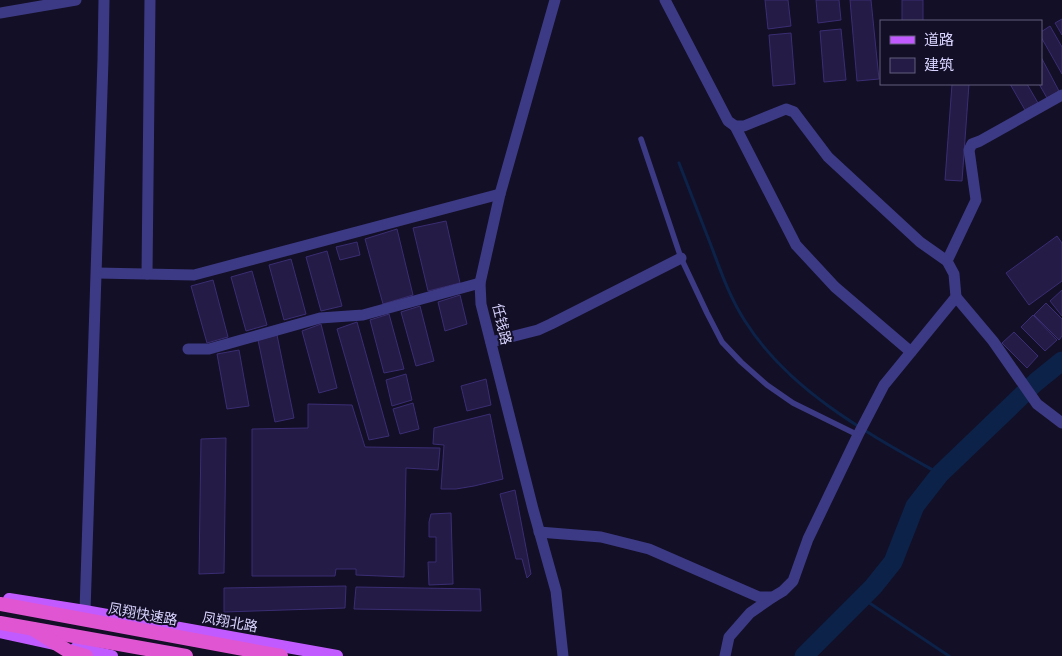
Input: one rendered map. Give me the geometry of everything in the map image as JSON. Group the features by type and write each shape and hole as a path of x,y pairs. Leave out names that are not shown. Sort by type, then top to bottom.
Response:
{"highway":[{"name":"凤翔快速路","path":"0,604 281,656"},
{"path":"0,623 186,656"},
{"path":"33,630 68,651 86,656"}],"main road":[{"name":"凤翔北路","path":"0,598 85,611 337,656"},
{"path":"0,632 112,656"}],"street":[{"path":"0,13 76,0"},
{"path":"85,611 104,60 104,0"},
{"path":"147,274 150,0"},
{"name":"任钱路","path":"555,0 500,194 480,283 481,304 539,532 556,591 563,656"},
{"path":"665,0 728,120 735,126 796,245 835,287 911,352"},
{"path":"947,261 976,200 969,150 972,144 1062,95"},
{"path":"735,126 744,126 786,109 794,112 828,157 920,242 947,261 954,274 956,297 993,341 1037,404 1062,423"},
{"path":"96,273 194,275 500,194"},
{"path":"491,342 544,327 681,258"},
{"path":"188,348 209,349 320,318 363,315 480,283"},
{"path":"724,656 729,637 750,613 783,591 793,581 808,540 884,385 956,297"},
{"path":"539,532 601,537 649,549 759,597 772,597"}],"lane":[{"path":"641,139 681,258 722,342 767,385 792,402 858,435"}],"building":[{"path":"765,0 788,0 791,26 768,29"},
{"path":"816,0 839,0 841,20 818,23"},
{"path":"850,0 871,0 879,79 857,81"},
{"path":"902,0 923,0 923,20 902,20"},
{"path":"1062,19 1062,35 1055,23"},
{"path":"1050,26 1062,47 1062,74 1042,39 1042,31"},
{"path":"841,29 846,80 824,82 820,31"},
{"path":"791,33 795,84 773,86 769,35"},
{"path":"1042,59 1059,91 1047,98 1040,85 1042,85"},
{"path":"952,85 969,85 962,181 945,180"},
{"path":"1011,85 1028,85 1038,103 1025,110"},
{"path":"446,221 460,283 428,291 413,228"},
{"path":"397,229 413,295 383,304 365,239"},
{"path":"1057,236 1062,243 1062,281 1029,305 1006,273"},
{"path":"357,242 360,255 340,260 336,247"},
{"path":"327,251 342,306 321,311 306,257"},
{"path":"291,259 306,314 284,320 269,265"},
{"path":"252,271 267,325 246,331 231,277"},
{"path":"213,280 228,337 207,343 191,286"},
{"path":"1062,290 1062,316 1050,301"},
{"path":"460,295 467,324 445,331 438,302"},
{"path":"1046,303 1062,319 1062,336 1059,340 1034,315"},
{"path":"420,306 434,361 416,366 401,312"},
{"path":"389,314 404,369 384,373 370,320"},
{"path":"1033,315 1057,340 1045,351 1021,327"},
{"path":"357,322 389,436 369,440 337,329"},
{"path":"321,324 337,388 319,393 302,331"},
{"path":"1014,332 1038,356 1027,368 1002,343"},
{"path":"277,335 294,418 275,422 258,340"},
{"path":"239,350 249,406 227,409 217,354"},
{"path":"406,374 412,400 392,406 386,380"},
{"path":"486,379 491,405 467,411 461,386"},
{"path":"413,403 419,429 400,434 393,409"},
{"path":"308,404 352,405 365,447 440,448 438,470 406,468 404,577 356,575 356,569 336,569 335,576 252,576 252,429 308,428"},
{"path":"490,414 503,479 456,489 441,489 444,445 433,444 434,428"},
{"path":"226,438 224,573 199,574 201,439"},
{"path":"515,490 531,574 527,578 522,559 516,559 500,494"},
{"path":"451,513 453,584 429,585 428,562 436,562 436,537 429,537 431,514"},
{"path":"346,586 345,608 224,612 224,588"},
{"path":"356,587 480,589 481,611 354,609"}],"waterway":[{"path":"679,163 730,294 745,321 763,346 784,369 833,409 859,427 940,474"},
{"path":"804,656 873,587 893,562 915,506 940,474 1036,382 1062,361"},
{"path":"862,598 949,656"}]}
